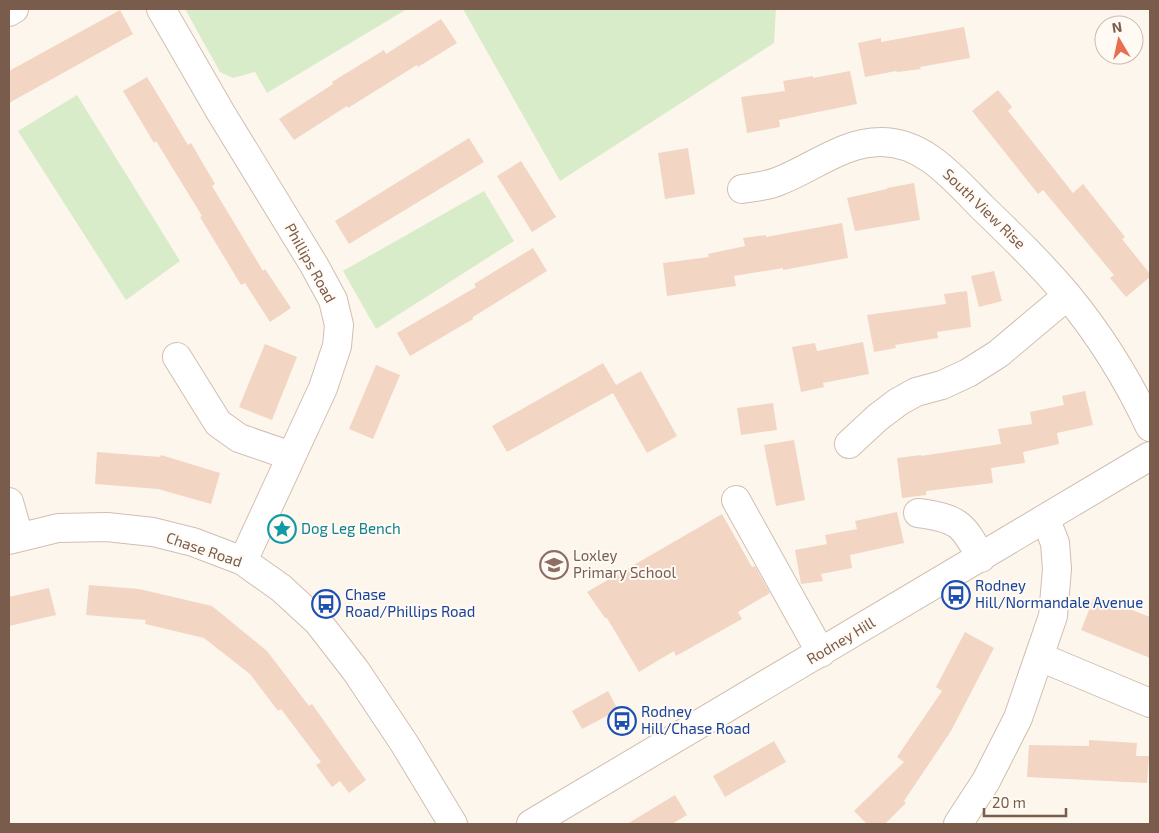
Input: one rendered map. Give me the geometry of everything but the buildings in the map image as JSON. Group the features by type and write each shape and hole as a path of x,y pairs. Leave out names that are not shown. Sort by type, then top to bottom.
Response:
{"street":[{"path":"9,12 14,9"},
{"name":"Phillips Road","path":"161,9 314,265 332,300 339,326 337,346 323,388 243,561"},
{"name":"South View Rise","path":"742,189 778,182 856,145 881,142 906,145 930,157 1025,249 1067,296 1120,370 1150,427"},
{"path":"849,444 877,418 898,402 916,392 942,385 968,373 991,358 1067,296"},
{"path":"177,357 218,423 239,438 291,456"},
{"name":"Rodney Hill","path":"531,824 1046,520 1150,456"},
{"path":"736,500 821,653"},
{"path":"9,502 14,539"},
{"path":"918,513 943,516 959,524 969,536 981,558"},
{"path":"958,824 986,781 1018,718 1053,616 1056,585 1055,543 1046,520"},
{"name":"Chase Road","path":"14,539 58,528 107,526 153,532 193,542 243,561 281,588 318,622 356,671 404,743 453,824"},
{"path":"1040,657 1150,703"}],"green space":[{"path":"185,9 407,9 267,93 255,72 233,78 220,72"},
{"path":"463,9 776,9 774,43 560,181"},
{"path":"77,95 180,261 126,300 18,131"},
{"path":"484,191 514,241 376,329 343,271"}],"place":[{"name":"Dog Leg Bench","path":"282,529"},
{"name":"Loxley Primary School","path":"554,565"},
{"name":"Rodney Hill/Normandale Avenue","path":"956,595"},
{"name":"Chase Road/Phillips Road","path":"326,604"},
{"name":"Rodney Hill/Chase Road","path":"622,721"}]}
